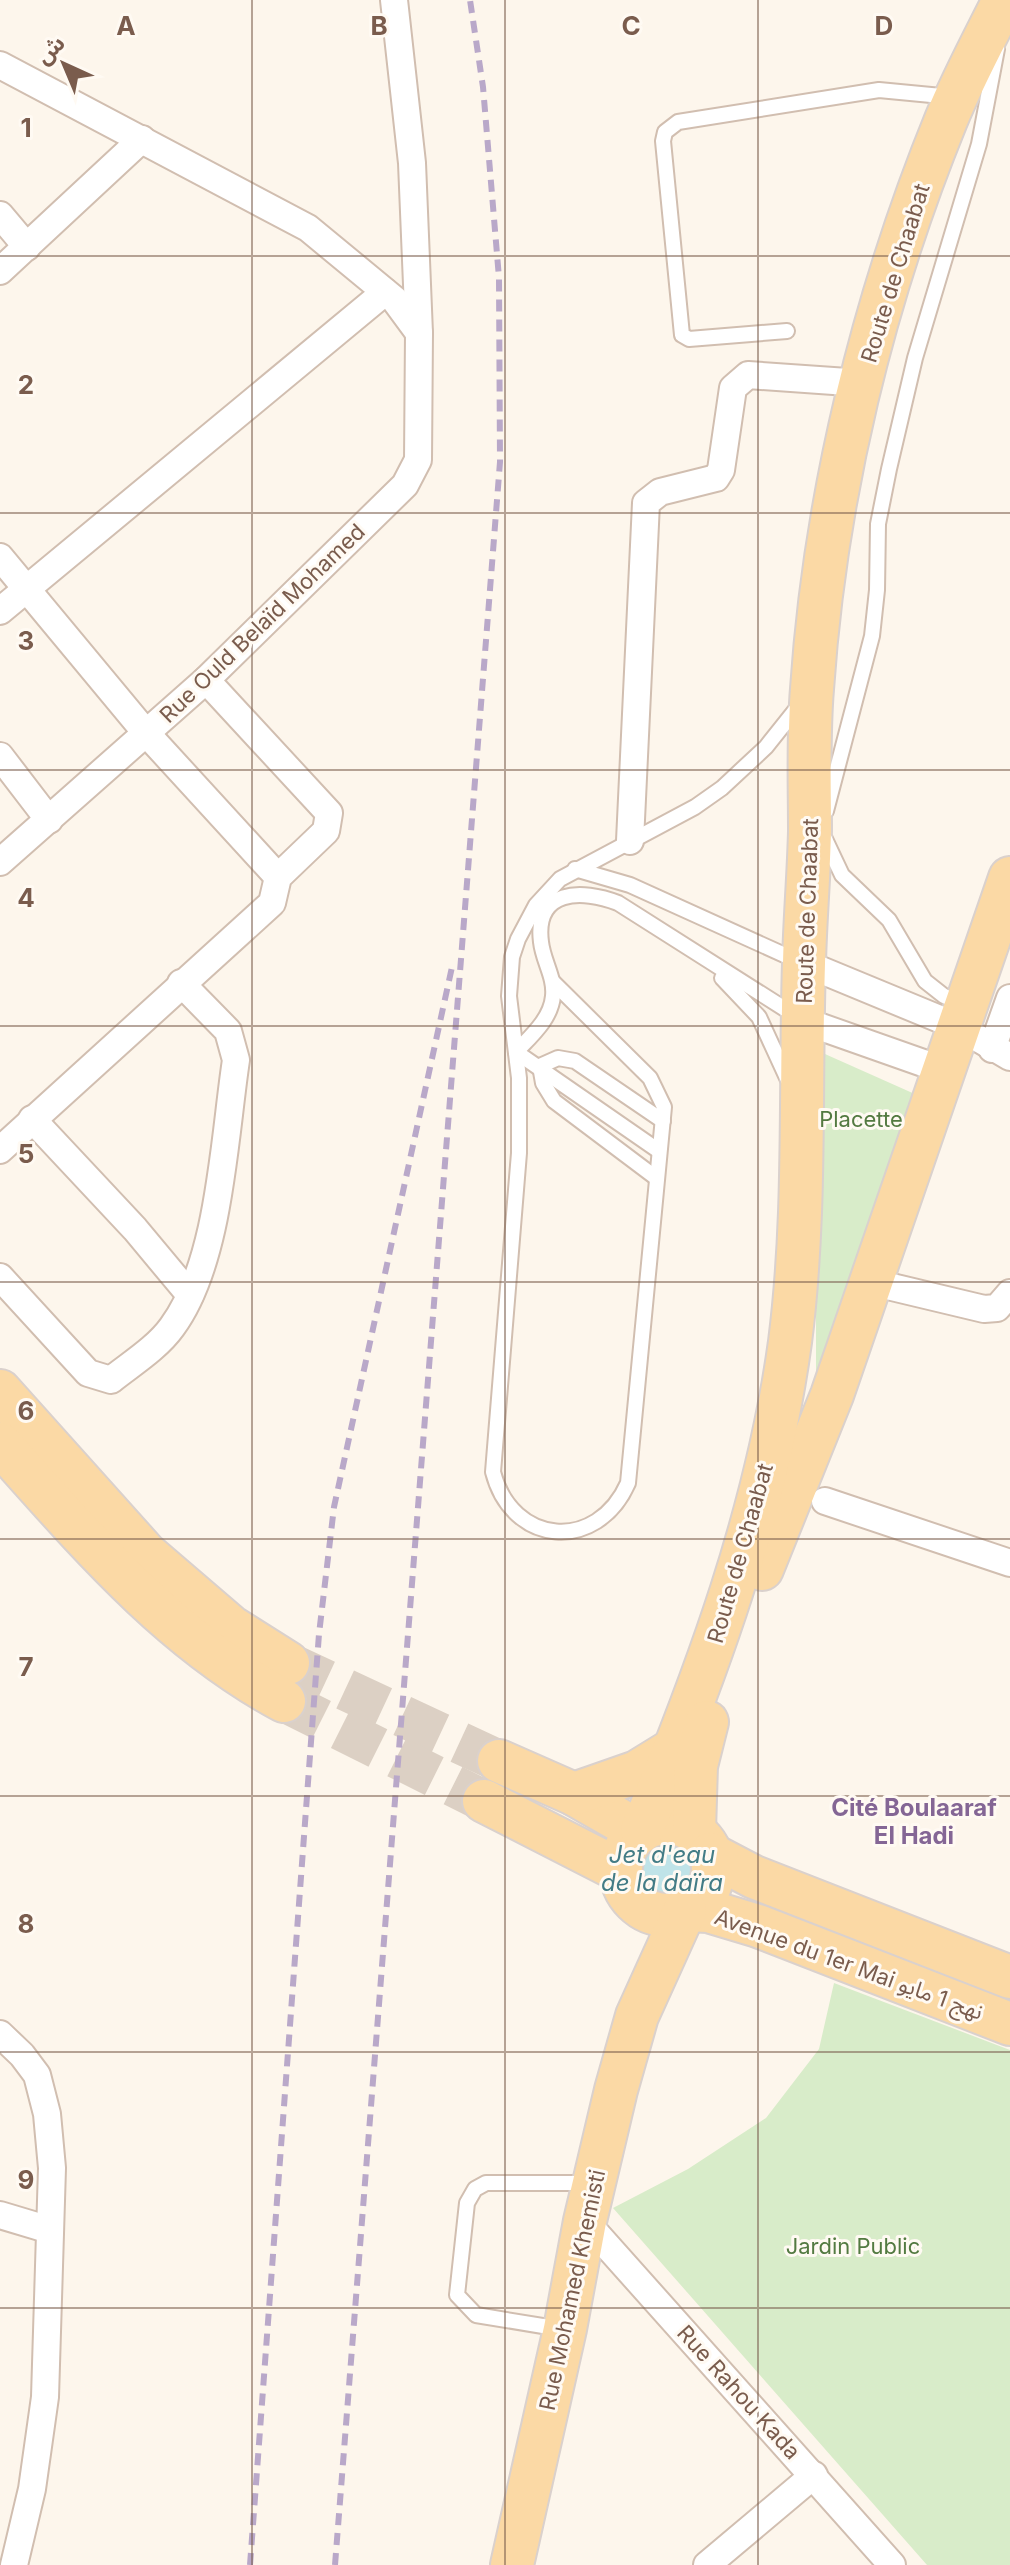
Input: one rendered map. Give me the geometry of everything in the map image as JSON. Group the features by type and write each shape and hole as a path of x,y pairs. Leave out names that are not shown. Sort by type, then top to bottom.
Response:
{"main road":[{"name":"Route de Chaabat","path":"641,1831 676,1748 737,1578 776,1426 793,1307 802,1120 804,963 826,872 811,690 826,562 849,429 926,171 998,0"},
{"name":"Route de Chaabat","path":"702,1843 696,1766 704,1732 756,1583 832,1395 943,1070 982,1034 1010,878"},
{"path":"0,1391 146,1554 231,1627 286,1682 227,1668 103,1561 0,1444"},
{"path":"574,1794 637,1772 676,1748"},
{"path":"499,1761 574,1794 641,1831"},
{"path":"484,1801 629,1887 660,1914 686,1910 698,1902 711,1880 702,1843 668,1823 641,1831 625,1849 629,1887"},
{"name":"Avenue du 1er Mai نهج 1 مايو","path":"702,1843 754,1877 1010,1977"},
{"name":"Rue Mohamed Khemisti","path":"629,1887 641,1960 637,2016"},
{"name":"Avenue du 1er Mai نهج 1 مايو","path":"686,1910 708,1911 758,1926 1010,2024"},
{"name":"Rue Mohamed Khemisti","path":"516,2561 589,2202 637,2016 686,1910"}],"street":[{"name":"Rue Ould Belaïd Mohamed","path":"0,862 206,680 405,485 418,460 419,333 412,163 394,0"},
{"path":"0,65 308,228 385,292 419,333"},
{"path":"0,271 142,139"},
{"path":"0,215 27,247"},
{"path":"0,611 25,587 385,292"},
{"path":"630,841 646,503 660,492 716,478 721,470 733,388 748,375 862,383"},
{"path":"0,557 147,734 278,877"},
{"path":"0,1150 272,903 278,877 326,831 329,813 206,680"},
{"path":"0,756 49,820"},
{"path":"804,963 982,1034 1010,998"},
{"path":"0,1277 88,1373 99,1379 111,1380 171,1329 190,1295 207,1249 236,1060 228,1031 181,983"},
{"path":"804,1021 943,1070"},
{"path":"32,1119 135,1229 190,1295"},
{"path":"871,1282 984,1309 997,1308 1010,1293"},
{"path":"825,1501 1010,1563"},
{"path":"0,2034 37,2075 52,2168 45,2397 32,2489 14,2565"},
{"name":"Rue Rahou Kada","path":"589,2202 892,2565"},
{"path":"0,2215 50,2230"},
{"path":"707,2565 814,2475"}],"lane":[{"path":"982,1034 925,981 889,920 826,872 823,824 872,636 877,590 878,524 915,358 979,144 998,0"},
{"path":"787,331 689,339 682,335 665,172 665,132 678,122 879,90 956,97"},
{"path":"553,982 650,1078 661,1096 663,1121 655,1177 628,1483 611,1511 583,1529 567,1532 533,1526 506,1504 493,1472 521,1116 509,996 515,948 536,905 548,890 575,869 695,807 722,788 766,747 811,690"},
{"path":"575,869 630,885 804,963"},
{"path":"516,1052 547,1017 554,995 540,927 550,906 574,894 584,893 618,903 804,1021"},
{"path":"698,956 759,1017 783,1066 802,1120"},
{"path":"516,1052 659,1151"},
{"path":"540,1066 558,1058 575,1061 663,1121"},
{"path":"540,1066 543,1083 554,1101 655,1177"},
{"path":"565,2329 476,2315 464,2306 456,2287 467,2203 475,2189 486,2183 589,2202"}],"green space":[{"name":"Placette","path":"816,1050 917,1095 816,1392"},
{"name":"Jardin Public","path":"834,1983 1010,2050 1010,2565 927,2565 613,2208 688,2169 766,2118 819,2049"}],"water":[{"name":"Jet d'eau de la daïra","path":"669,1834 687,1843 694,1854 694,1880 687,1891 676,1898 657,1900 639,1891 632,1880 630,1861 639,1843 650,1836"}],"tunnel":[{"path":"288,1663 499,1761"},
{"path":"284,1701 484,1801"}],"railway":[{"path":"335,2565 500,462 499,278 483,87 470,0"},
{"path":"250,2565 319,1634 334,1507 452,967"}],"district":[{"name":"Cité Boulaaraf El Hadi","path":"914,1821"}]}
